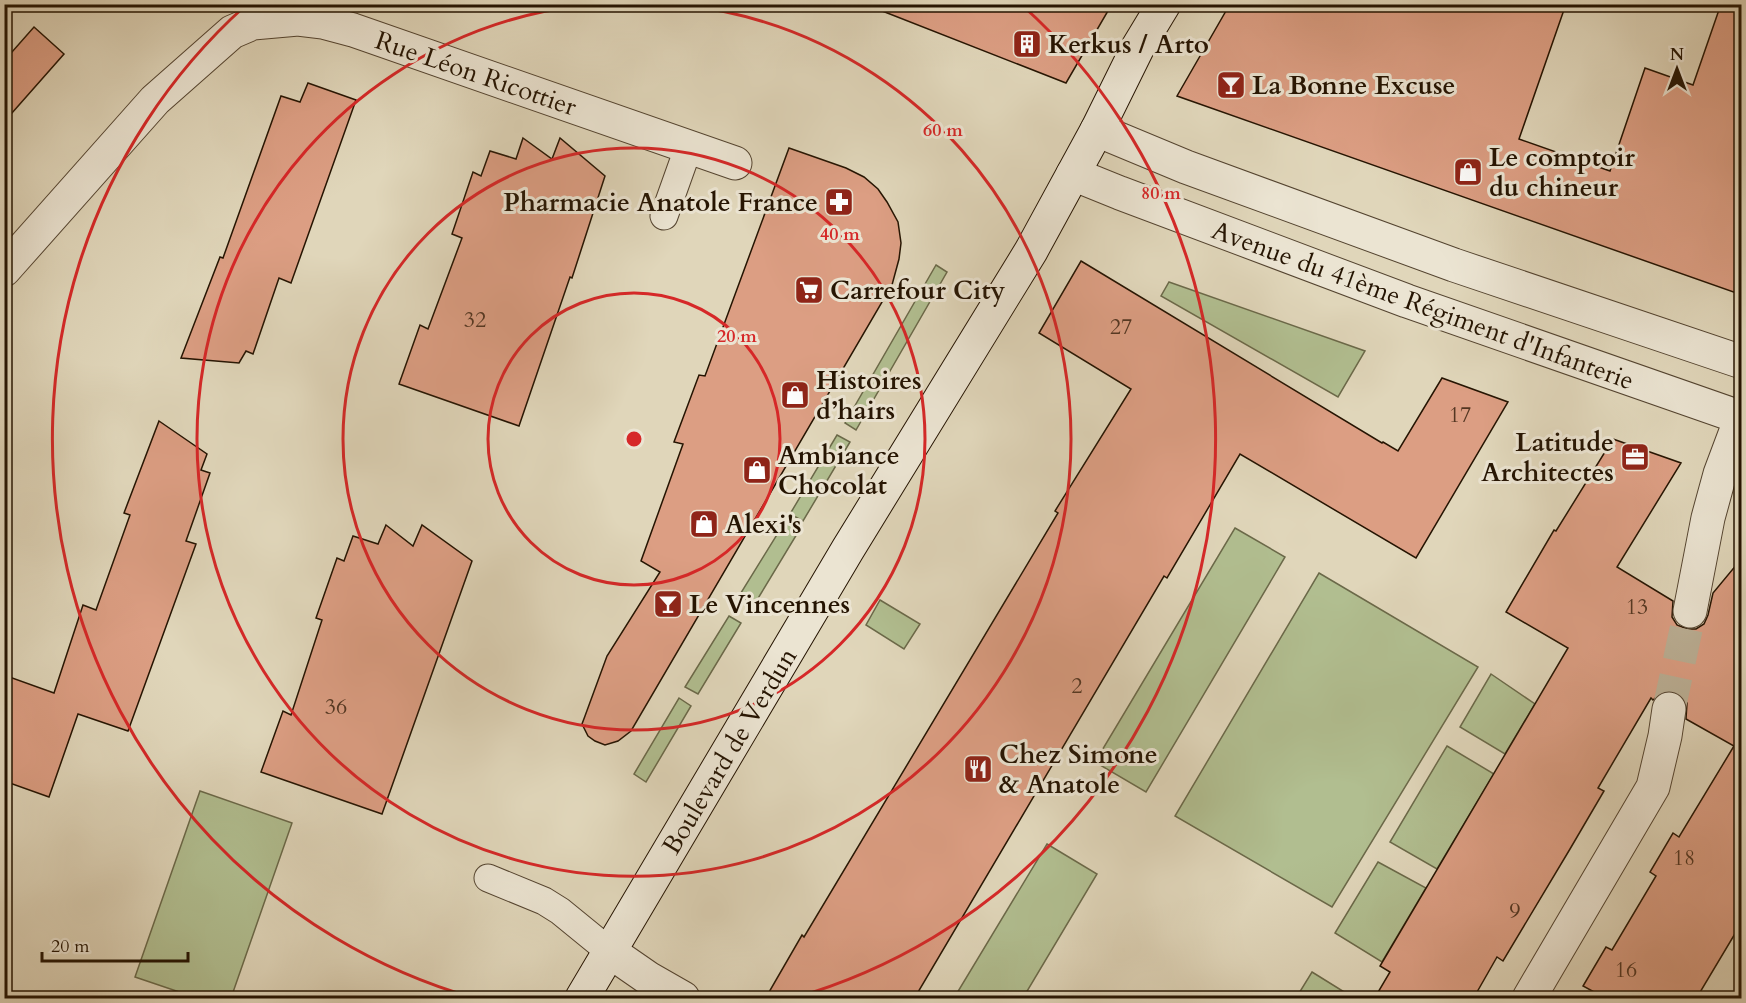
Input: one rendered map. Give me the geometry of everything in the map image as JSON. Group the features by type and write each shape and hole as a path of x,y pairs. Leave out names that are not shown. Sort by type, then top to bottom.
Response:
{"street":[{"name":"Boulevard de Verdun","path":"582,999 848,549 1032,251 1138,47 1164,4"},
{"name":"Rue Léon Ricottier","path":"4,270 155,100 218,42 232,32 254,23 298,19 323,22 353,30 735,163"},
{"name":"Avenue du 41ème Régiment d'Infanterie","path":"1096,129 1186,167 1454,265 1742,362"},
{"name":"Avenue du 41ème Régiment d'Infanterie","path":"1073,174 1120,194 1407,301 1741,418"},
{"path":"1690,611 1708,518 1720,474 1741,418"},
{"path":"1529,999 1653,787 1669,709"},
{"path":"609,951 683,999"}],"lane":[{"path":"664,216 688,147"},
{"path":"488,878 544,901 560,911 609,951"}],"green space":[{"path":"936,265 947,272 856,430 845,423"},
{"path":"1169,282 1365,351 1338,397 1161,296"},
{"path":"837,435 850,442 803,521 790,514"},
{"path":"786,520 800,529 754,605 739,596"},
{"path":"1235,528 1285,557 1146,792 1095,762"},
{"path":"1319,573 1478,667 1332,907 1175,816"},
{"path":"880,600 920,624 904,649 866,625"},
{"path":"729,616 741,623 698,694 685,687"},
{"path":"1491,674 1535,704 1505,754 1460,727"},
{"path":"679,698 691,706 646,782 634,774"},
{"path":"1447,746 1494,774 1437,869 1390,842"},
{"path":"200,791 292,823 231,998 197,998 135,977"},
{"path":"1047,844 1097,874 1023,998 954,998"},
{"path":"1378,862 1426,888 1382,962 1335,933"},
{"path":"1312,972 1354,998 1296,998"}],"building":[{"name":"Kerkus / Arto","path":"873,4 1112,4 1066,83 872,7"},
{"path":"1230,4 1566,4 1519,139 1610,171 1645,68 1693,85 1721,4 1742,4 1742,295 1177,96"},
{"path":"34,27 64,54 4,122 4,61"},
{"path":"308,83 356,100 291,283 279,278 253,354 246,351 239,363 181,358 220,257 223,258 281,96 300,102"},
{"path":"523,138 552,159 560,138 605,176 572,278 570,277 519,426 399,384 420,325 428,329 462,238 452,234 473,172 481,176 490,151 516,159"},
{"path":"789,148 846,168 864,177 878,189 898,222 901,243 892,285 631,731 618,741 605,745 588,736 582,724 607,656 660,572 641,561 683,444 674,442 699,375 705,376"},
{"path":"1081,261 1398,451 1442,378 1508,402 1416,558 1240,454 1167,578 1164,576 914,999 765,999 1058,513 1055,511 1131,389 1039,333"},
{"path":"159,421 207,454 201,470 210,473 186,541 196,544 128,731 78,714 49,797 4,781 4,675 54,693 83,605 96,610 130,515 124,513"},
{"path":"1613,439 1681,463 1617,567 1673,601 1672,617 1677,625 1687,629 1696,629 1704,624 1713,593 1742,558 1742,922 1696,999 1607,999 1583,986 1606,947 1612,950 1656,876 1650,872 1673,833 1679,837 1734,746 1686,719 1687,703 1680,694 1663,691 1653,700 1651,698 1598,788 1604,791 1570,849 1503,961 1497,957 1473,999 1374,999 1390,972 1380,966 1568,648 1506,612 1554,530 1556,531"},
{"path":"386,525 413,546 422,525 472,561 382,814 261,772 283,711 291,715 322,620 316,618 337,558 344,561 353,536 378,544"}],"tunnel":[{"path":"1669,709 1690,611"}],"place":[{"name":"Kerkus / Arto","path":"1027,44"},
{"name":"La Bonne Excuse","path":"1231,85"},
{"name":"Le comptoir du chineur","path":"1468,172"},
{"name":"Pharmacie Anatole France","path":"839,202"},
{"name":"Carrefour City","path":"809,290"},
{"name":"Histoires d’hairs","path":"795,395"},
{"name":"Latitude Architectes","path":"1635,457"},
{"name":"Ambiance Chocolat","path":"757,470"},
{"name":"Alexi's","path":"704,524"},
{"name":"Le Vincennes","path":"668,604"},
{"name":"Chez Simone & Anatole","path":"978,769"}]}
